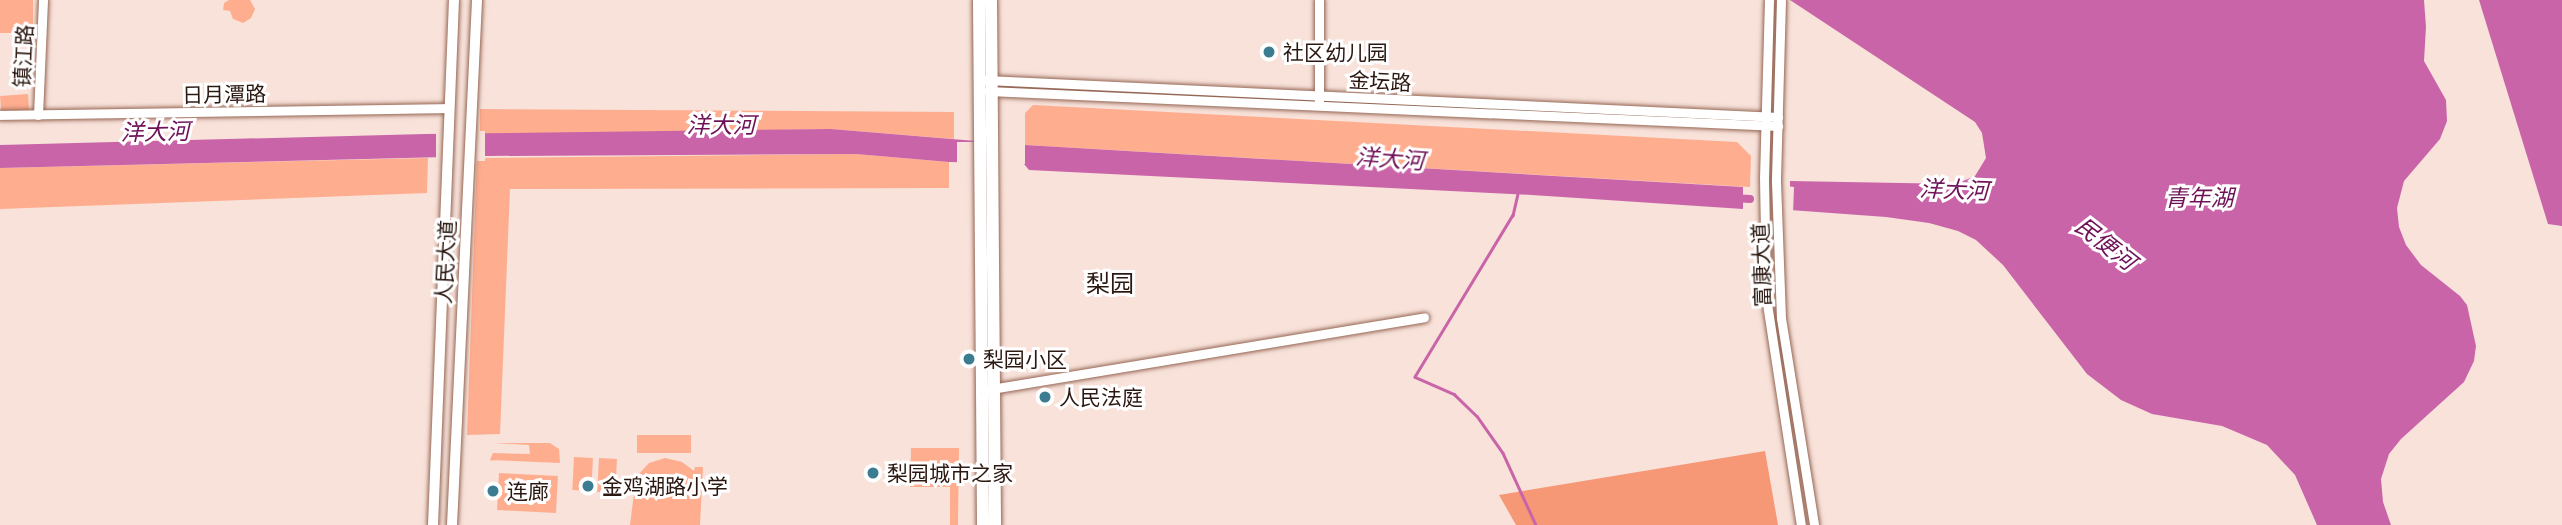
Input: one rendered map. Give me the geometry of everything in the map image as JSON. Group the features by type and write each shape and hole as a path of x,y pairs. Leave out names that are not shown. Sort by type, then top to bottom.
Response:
{"highway":[{"path":"979,0 986,86"},
{"path":"983,525 988,390 986,86 991,0"},
{"path":"988,390 995,525"}],"main road":[{"name":"人民大道","path":"433,525 454,0"},
{"name":"人民大道","path":"452,525 477,0"}],"street":[{"name":"镇江路","path":"38,115 43,0"},
{"path":"1319,101 1320,0"},
{"name":"富康大道","path":"1769,0 1766,297 1801,525"},
{"name":"富康大道","path":"1781,0 1776,182 1781,318 1814,525"},
{"path":"1767,66 1780,67"},
{"name":"金坛路","path":"986,86 1778,122"},
{"name":"日月潭路","path":"0,115 449,108"},
{"path":"988,390 1424,317"}],"shaded area":[{"path":"0,0 33,0 33,33 0,33"},
{"path":"229,0 250,0 255,9 251,18 243,23 233,19 230,11 223,10 224,3"},
{"path":"28,94 29,110 1,112 0,96"},
{"path":"1033,105 1737,142 1751,156 1750,187 1025,145 1025,113"},
{"path":"480,109 954,112 954,139 831,129 480,135"},
{"path":"856,154 949,162 949,188 510,189 500,434 467,435 477,158"},
{"path":"428,158 427,193 0,209 0,168"},
{"path":"637,435 691,435 691,453 637,453"},
{"path":"493,443 550,443 559,449 560,463 490,460 493,453 530,454 529,445"},
{"path":"911,448 959,448 958,525 950,525 950,487 910,487"},
{"path":"1765,451 1778,525 1516,525 1499,495"},
{"path":"574,457 593,458 591,491 572,490"},
{"path":"599,458 617,459 615,493 597,492"},
{"path":"665,458 682,462 694,471 695,467 703,467 700,525 630,525 636,477 649,463"},
{"path":"499,473 558,476 556,513 497,510"}],"water":[{"name":"青年湖","path":"1790,0 2424,0 2424,61 2446,100 2447,121 2440,139 2404,181 2397,208 2399,227 2406,245 2421,265 2460,296 2467,305 2476,346 2474,361 2464,382 2401,439 2389,454 2381,479 2383,502 2391,525 2317,525 2295,475 2267,445 2222,426 2152,414 2121,400 2087,374 2003,265 1976,240 1958,231 1929,223 1790,210 1790,181 1956,184 1975,176 1986,158 1982,133 1975,122"},
{"path":"2479,0 2562,0 2562,226 2548,224"},
{"path":"831,129 1025,145 1743,187 1743,209 1532,195 1029,170 1024,164 949,162 856,154 485,156 0,168 0,145 425,134"}],"pier":[{"path":"436,131 485,131 485,161 436,161"},
{"path":"957,142 1025,142 1025,164 957,164"},
{"path":"1786,186 1794,187 1793,214 1786,211"}],"waterway":[{"path":"1518,194 1513,215 1415,377 1454,394 1477,416 1503,453 1536,525"},
{"name":"洋大河","path":"1732,198 1750,199"}],"place":[{"name":"社区幼儿园","path":"1269,52"},
{"name":"梨园小区","path":"969,359"},
{"name":"人民法庭","path":"1045,397"},
{"name":"梨园城市之家","path":"873,473"},
{"name":"金鸡湖路小学","path":"588,486"},
{"name":"连廊","path":"493,491"}],"district":[{"name":"梨园","path":"1110,284"}],"water label":[{"name":"民便河","path":"2106,243"}]}
